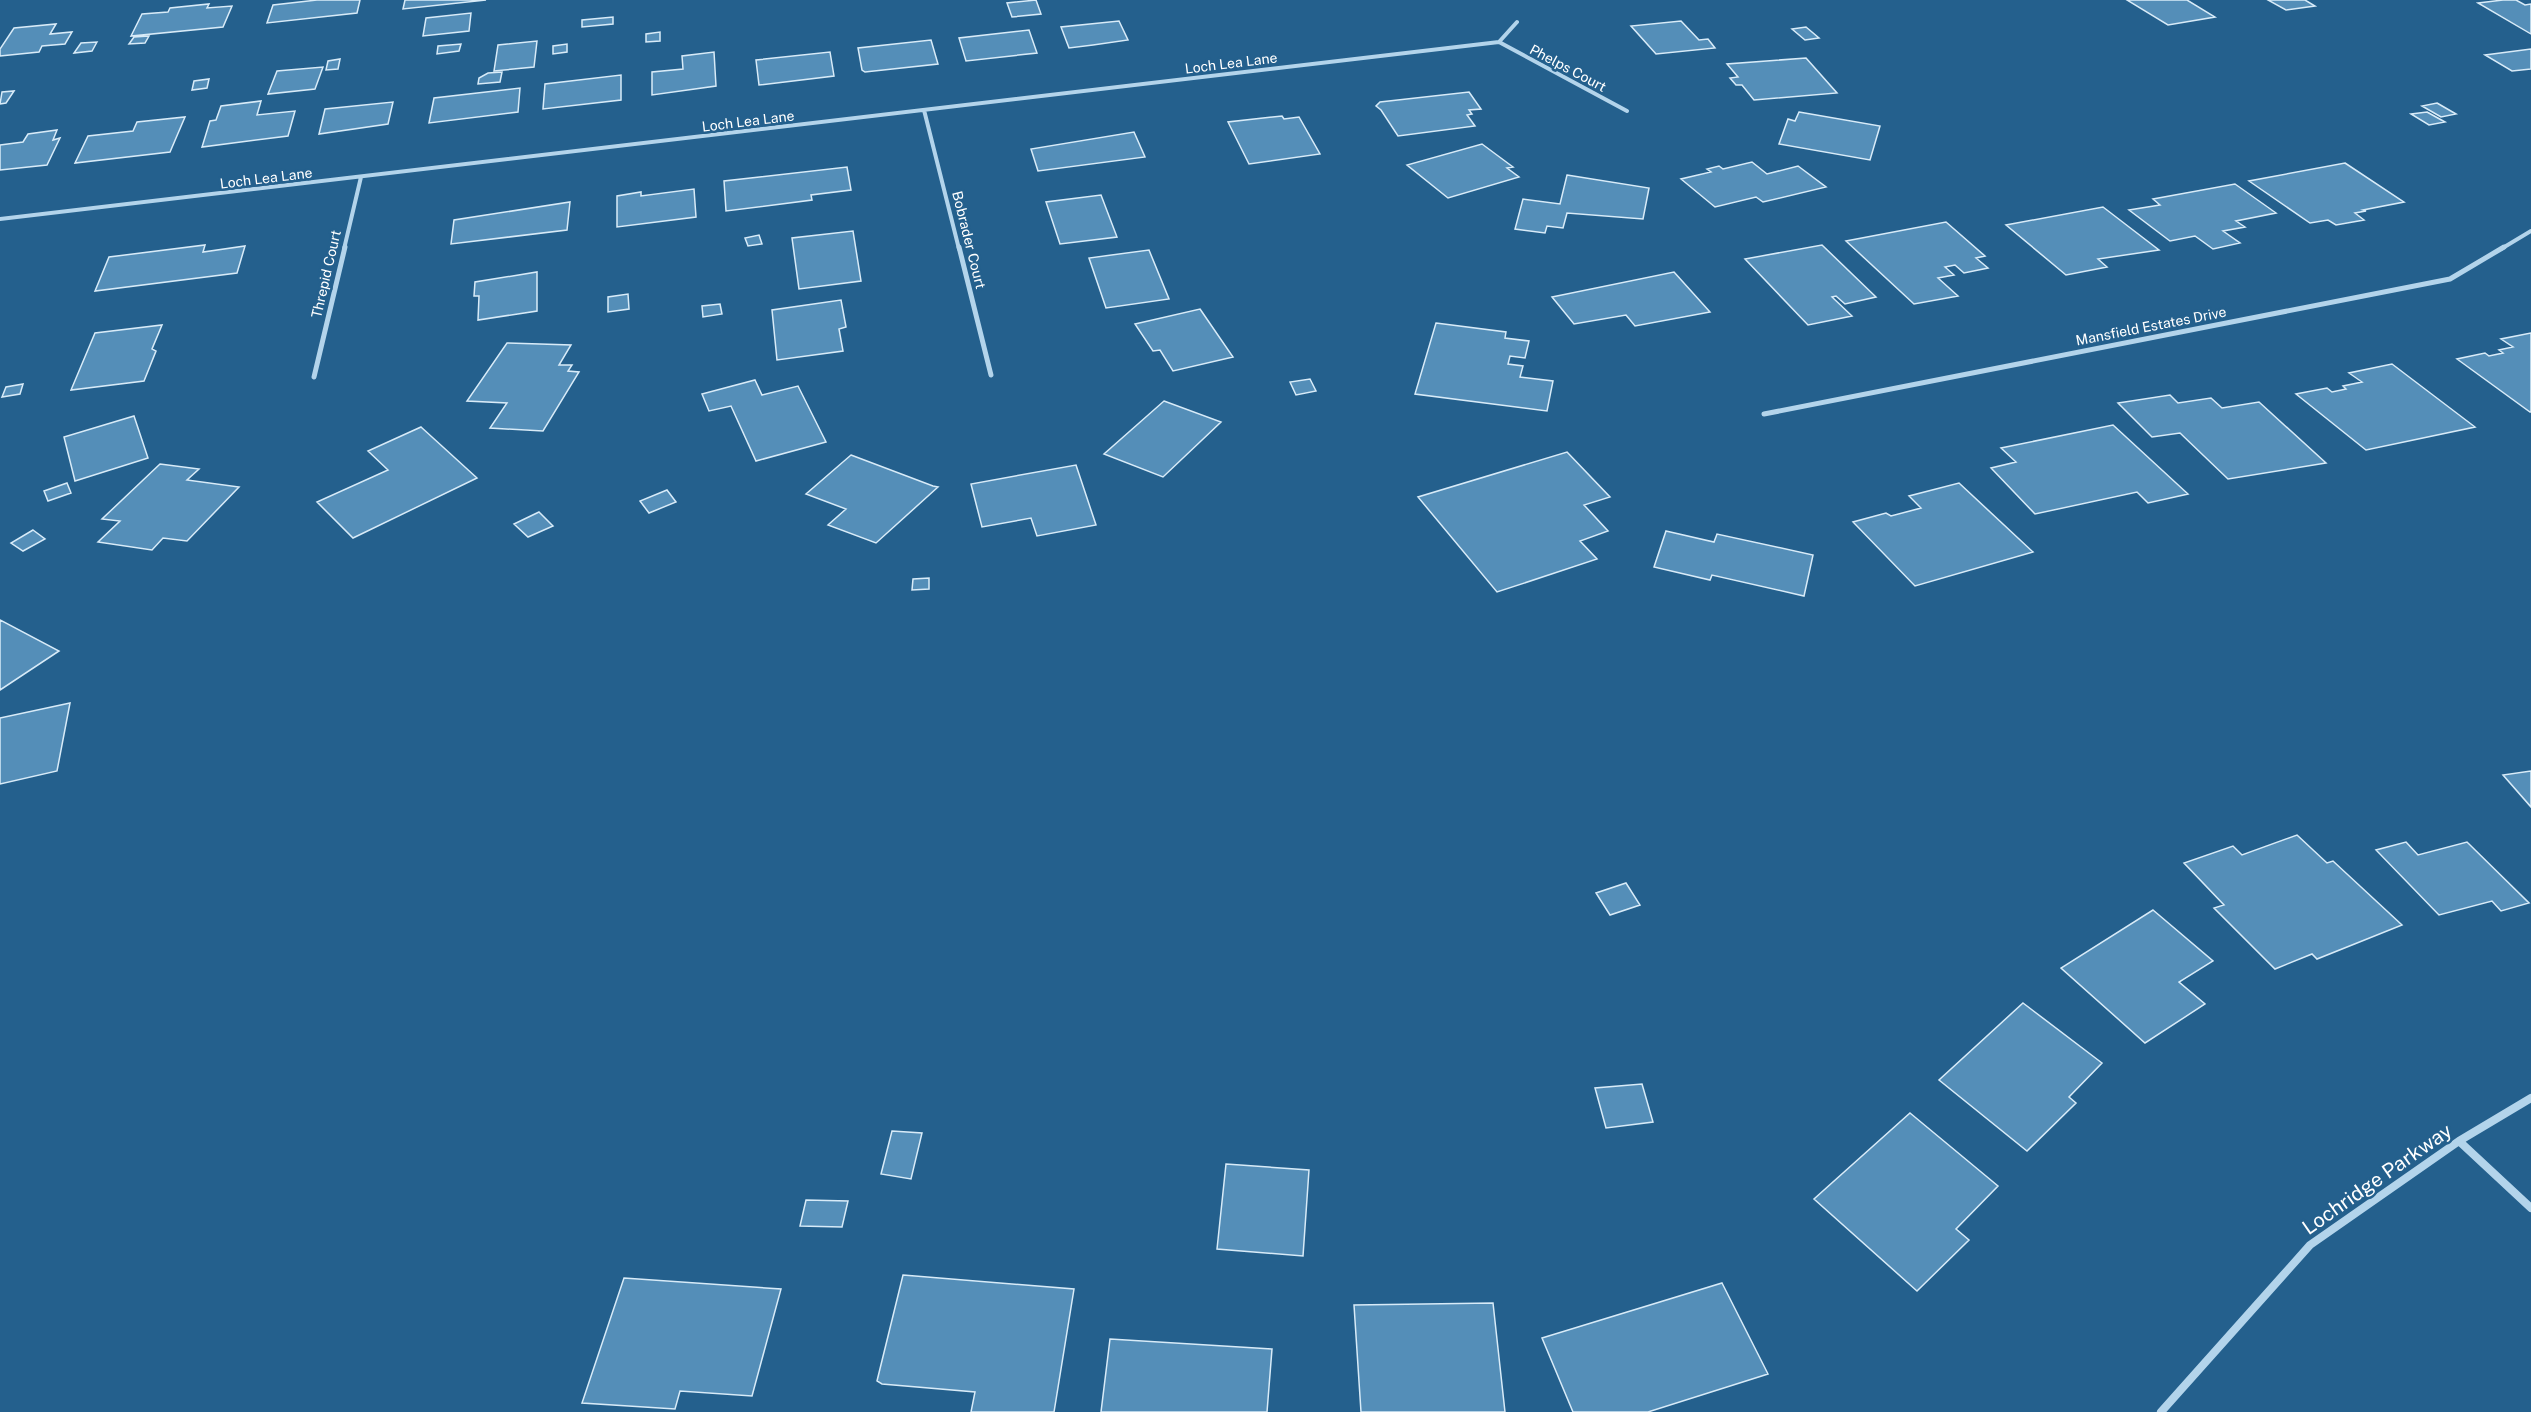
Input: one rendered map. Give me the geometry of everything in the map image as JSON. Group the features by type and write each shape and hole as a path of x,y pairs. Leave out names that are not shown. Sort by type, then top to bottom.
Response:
{"street":[{"path":"1499,42 1517,22"},
{"name":"Loch Lea Lane","path":"0,219 1499,42"},
{"name":"Phelps Court","path":"1499,42 1628,111"},
{"name":"Bobrader Court","path":"924,110 992,375"},
{"name":"Threpid Court","path":"314,377 361,177"},
{"name":"Mansfield Estates Drive","path":"1764,414 2450,279 2531,231"},
{"name":"Lochridge Parkway","path":"2161,1412 2310,1245 2459,1141 2531,1098"},
{"path":"2459,1141 2531,1208"}],"building":[{"path":"317,0 360,0 357,13 267,23 273,5"},
{"path":"405,0 486,0 403,9"},
{"path":"1036,0 1041,14 1012,17 1007,3"},
{"path":"2127,0 2187,0 2215,17 2168,25"},
{"path":"2268,0 2305,0 2315,6 2286,10"},
{"path":"2516,0 2525,5 2531,4 2531,34 2478,3"},
{"path":"209,4 207,8 232,6 223,27 131,36 142,14 168,12 170,8"},
{"path":"471,13 469,31 423,36 426,18"},
{"path":"613,17 613,24 582,27 582,20"},
{"path":"1119,21 1128,40 1069,48 1061,27"},
{"path":"1681,21 1699,40 1708,39 1715,48 1656,54 1631,26"},
{"path":"56,24 50,34 72,32 65,44 42,46 39,52 0,56 0,49 14,28"},
{"path":"1806,27 1819,38 1805,40 1792,29"},
{"path":"1029,30 1037,53 966,61 959,38"},
{"path":"660,32 660,41 646,42 646,34"},
{"path":"149,36 145,43 129,44 134,37"},
{"path":"931,40 938,64 865,72 862,70 858,48"},
{"path":"537,41 534,67 494,71 498,45"},
{"path":"97,42 92,51 74,53 81,43"},
{"path":"461,44 459,51 437,54 438,46"},
{"path":"567,44 567,52 553,54 553,46"},
{"path":"2531,49 2531,69 2512,71 2485,55"},
{"path":"714,52 716,86 652,95 652,72 683,69 682,56"},
{"path":"830,52 834,76 759,85 756,60"},
{"path":"1806,58 1837,93 1754,100 1742,85 1736,85 1730,78 1738,77 1727,64"},
{"path":"340,59 338,69 326,70 328,61"},
{"path":"323,67 315,89 268,94 277,71"},
{"path":"502,72 500,82 478,84 479,78 488,73"},
{"path":"621,75 621,100 543,109 545,84"},
{"path":"209,79 207,88 192,90 194,81"},
{"path":"520,88 518,112 429,123 434,98"},
{"path":"14,91 6,103 0,104 2,92"},
{"path":"1469,92 1481,109 1469,110 1472,114 1467,115 1475,126 1398,136 1376,106 1380,102"},
{"path":"261,101 257,115 295,111 288,136 202,147 210,121 216,120 221,106"},
{"path":"393,102 388,124 319,134 325,109"},
{"path":"2437,103 2456,114 2441,117 2422,106"},
{"path":"1799,112 1880,126 1870,160 1779,144 1788,119 1795,121"},
{"path":"2427,112 2445,122 2429,125 2411,114"},
{"path":"1282,116 1284,119 1299,117 1320,154 1249,164 1228,122"},
{"path":"185,117 170,152 75,163 88,136 133,131 137,122"},
{"path":"57,130 53,140 60,138 47,165 0,170 0,145 23,142 28,134"},
{"path":"1134,132 1145,157 1038,171 1031,149"},
{"path":"1482,144 1513,167 1507,168 1519,177 1448,198 1407,165"},
{"path":"1752,162 1767,174 1798,166 1826,187 1763,202 1756,197 1715,207 1681,179 1711,172 1707,169 1719,166 1723,169"},
{"path":"2345,163 2404,202 2355,213 2364,220 2336,225 2328,220 2310,223 2249,181"},
{"path":"847,167 851,190 811,195 812,200 726,211 724,181"},
{"path":"1567,175 1649,188 1643,219 1567,213 1563,228 1547,226 1545,233 1515,229 1523,199 1560,204"},
{"path":"2235,184 2276,213 2236,221 2245,227 2223,231 2240,243 2213,249 2195,236 2170,241 2129,210 2160,205 2153,199"},
{"path":"694,189 696,217 617,227 617,196 641,192 641,196"},
{"path":"1101,195 1117,237 1060,244 1046,202"},
{"path":"570,202 567,230 451,244 454,220"},
{"path":"2103,207 2159,250 2098,259 2107,267 2066,275 2006,225"},
{"path":"1946,222 1985,256 1976,258 1988,268 1964,273 1955,265 1945,267 1954,275 1938,278 1958,296 1914,304 1846,241"},
{"path":"853,231 861,281 799,289 792,238"},
{"path":"759,235 762,244 748,246 745,238"},
{"path":"205,245 203,252 245,246 237,273 95,291 109,257"},
{"path":"1822,245 1876,297 1845,304 1836,296 1832,297 1852,316 1808,325 1745,259"},
{"path":"1149,250 1169,299 1106,308 1089,258"},
{"path":"537,272 537,311 478,320 479,296 474,296 475,282"},
{"path":"1674,272 1710,312 1635,326 1626,315 1574,324 1552,297"},
{"path":"628,294 629,309 608,312 608,297"},
{"path":"841,300 846,327 839,329 843,351 777,360 772,310"},
{"path":"720,304 722,314 703,317 702,306"},
{"path":"1200,309 1233,357 1173,371 1160,350 1153,351 1135,324"},
{"path":"1436,323 1506,332 1505,338 1529,341 1525,358 1510,356 1508,364 1523,366 1520,377 1553,381 1547,411 1415,394"},
{"path":"162,325 152,349 156,351 144,381 71,390 95,333"},
{"path":"2531,333 2530,412 2457,359 2485,353 2489,356 2503,353 2499,350 2513,347 2501,339"},
{"path":"507,343 571,345 559,365 572,365 568,371 579,372 543,431 490,428 507,403 467,401"},
{"path":"2392,364 2475,427 2366,450 2296,394 2327,388 2332,392 2346,389 2343,386 2362,382 2349,373"},
{"path":"1310,379 1316,391 1296,395 1290,382"},
{"path":"755,380 762,395 798,386 826,442 756,461 731,406 709,411 702,394"},
{"path":"23,384 20,394 2,397 6,387"},
{"path":"2170,395 2178,403 2211,398 2222,408 2259,402 2326,463 2228,479 2180,433 2152,437 2118,403"},
{"path":"1164,401 1221,422 1163,477 1104,454"},
{"path":"134,416 148,458 75,481 64,437"},
{"path":"2113,425 2188,494 2148,503 2137,492 2035,514 1991,468 2016,462 2001,448"},
{"path":"421,427 477,478 353,538 317,502 388,470 368,451"},
{"path":"1567,452 1610,497 1584,505 1608,531 1580,541 1597,559 1497,592 1418,497"},
{"path":"851,455 938,487 876,543 828,525 846,509 806,494"},
{"path":"160,464 199,469 187,480 239,487 187,541 163,538 152,550 98,542 120,521 102,519"},
{"path":"1076,465 1096,525 1037,536 1031,518 982,527 971,484"},
{"path":"67,483 71,493 48,501 44,491"},
{"path":"1959,483 2033,552 1915,586 1853,522 1886,513 1891,516 1921,508 1909,496"},
{"path":"667,490 676,502 649,513 640,501"},
{"path":"539,512 553,526 528,537 514,524"},
{"path":"33,530 45,539 23,551 11,543"},
{"path":"1666,531 1714,542 1717,534 1813,555 1804,596 1712,575 1710,580 1654,567"},
{"path":"929,578 929,589 912,590 913,579"},
{"path":"0,620 59,651 0,690"},
{"path":"70,703 57,771 0,784 0,718"},
{"path":"2531,771 2531,807 2503,775"},
{"path":"2297,835 2327,863 2333,861 2402,925 2317,959 2312,954 2275,969 2214,908 2224,905 2184,863 2233,846 2242,855"},
{"path":"2406,842 2418,855 2467,842 2529,903 2501,911 2492,901 2439,915 2376,850"},
{"path":"1626,883 1640,905 1610,915 1596,893"},
{"path":"2153,910 2213,961 2179,982 2205,1004 2145,1043 2061,968"},
{"path":"2023,1003 2102,1063 2069,1097 2076,1103 2027,1151 1939,1080"},
{"path":"1642,1084 1653,1122 1606,1128 1595,1088"},
{"path":"1910,1113 1998,1186 1956,1229 1969,1240 1917,1291 1814,1199"},
{"path":"892,1131 922,1133 911,1179 881,1174"},
{"path":"1226,1164 1309,1170 1303,1256 1217,1249"},
{"path":"806,1200 848,1201 842,1227 800,1226"},
{"path":"903,1275 1074,1289 1054,1412 971,1412 975,1392 882,1384 877,1381"},
{"path":"624,1278 781,1289 752,1396 680,1391 675,1409 582,1403"},
{"path":"1722,1283 1768,1374 1648,1412 1573,1412 1542,1338"},
{"path":"1493,1303 1505,1412 1361,1412 1354,1305"},
{"path":"1110,1339 1272,1349 1267,1412 1101,1412"}]}
